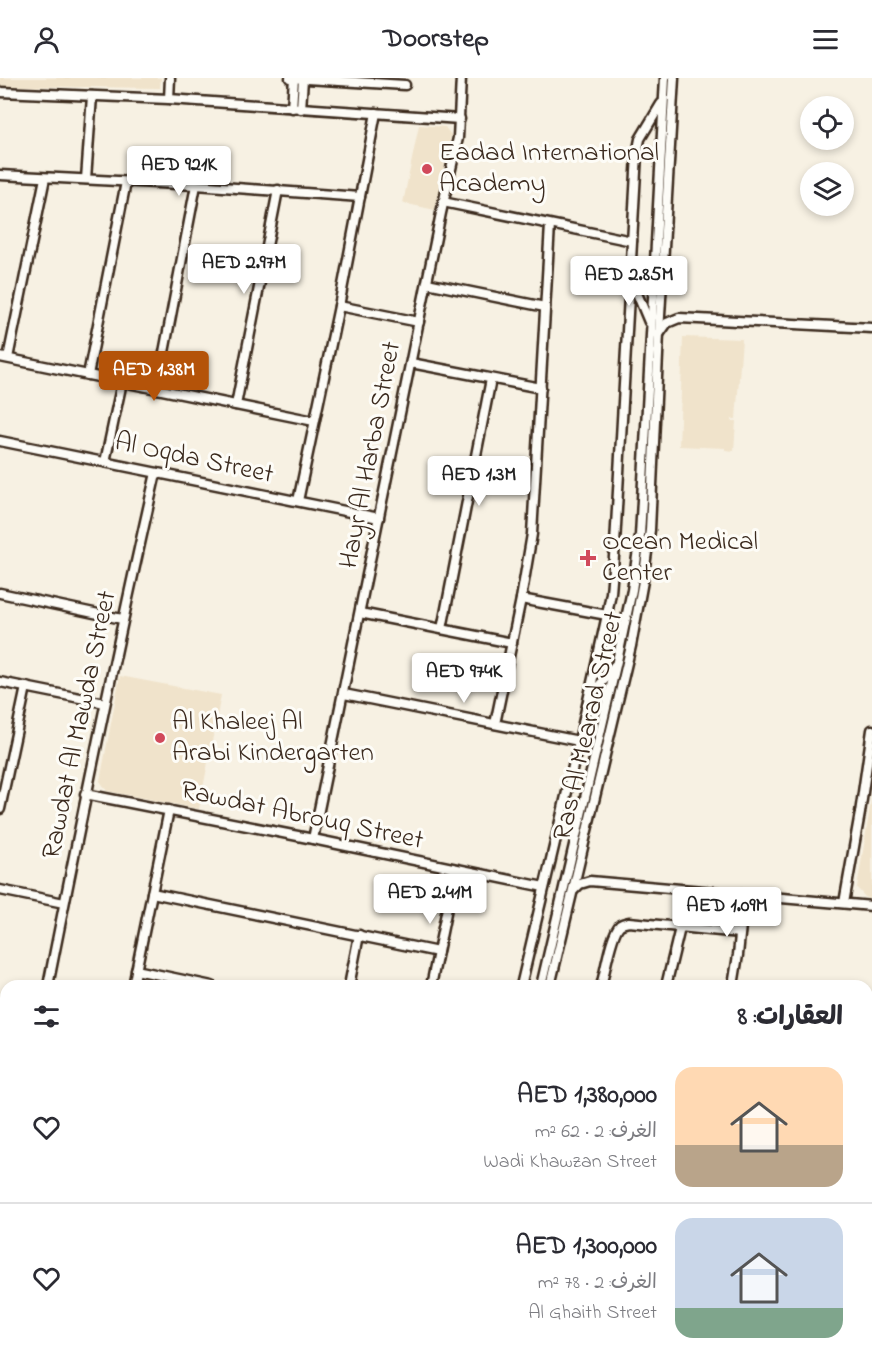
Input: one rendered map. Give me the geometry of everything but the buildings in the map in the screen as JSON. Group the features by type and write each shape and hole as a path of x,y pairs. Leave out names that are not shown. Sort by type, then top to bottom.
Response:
{"street":[{"path":"169,99 170,78"},
{"path":"297,108 292,78 390,81 405,85"},
{"name":"Hayr Al Harba Street","path":"313,839 458,138 461,78"},
{"name":"Ras Al Mearad Street","path":"551,980 631,646 650,530 665,78"},
{"name":"Ras Al Mearad Street","path":"542,980 617,661 632,590 640,536 656,331 662,304 674,78"},
{"path":"297,108 303,79"},
{"path":"0,92 169,99 460,119"},
{"path":"86,179 92,96"},
{"name":"Ras Al Mearad Street","path":"522,980 579,741 611,593 637,147 663,98"},
{"path":"298,501 376,113"},
{"path":"0,175 360,196"},
{"path":"45,178 4,358 314,421"},
{"path":"88,375 126,182"},
{"path":"157,389 196,185"},
{"path":"236,405 278,190"},
{"path":"443,202 632,241"},
{"path":"495,724 532,534 550,225"},
{"path":"629,276 656,331 679,318"},
{"path":"427,283 545,307"},
{"path":"662,304 669,313 679,318 872,328"},
{"path":"339,306 419,322"},
{"path":"411,363 541,388"},
{"path":"442,629 490,379"},
{"path":"105,462 122,381"},
{"name":"Al Oqda Street","path":"0,441 379,519"},
{"name":"Rawdat Al Mawda Street","path":"49,980 85,794 156,473"},
{"path":"0,593 122,619"},
{"path":"521,599 607,615"},
{"path":"360,613 512,643"},
{"path":"589,696 617,661"},
{"path":"0,682 105,703"},
{"path":"0,809 26,687"},
{"path":"344,694 579,741"},
{"path":"844,903 872,730"},
{"name":"Rawdat Abrouq Street","path":"85,794 544,887"},
{"path":"134,980 169,810"},
{"path":"579,865 590,880"},
{"path":"432,980 455,869"},
{"path":"573,891 580,884 590,880 872,906"},
{"path":"0,890 64,903"},
{"path":"152,893 438,952"},
{"path":"735,980 744,895"},
{"path":"603,980 614,935 620,925 629,922 740,933"},
{"path":"667,980 680,928"},
{"path":"349,980 359,935"},
{"path":"136,970 184,980"}],"shaded area":[{"path":"0,78 161,78 160,88 0,86"},
{"name":"Eadad International Academy","path":"419,125 445,127 451,135 435,210 403,203"},
{"path":"683,337 742,339 736,419 732,419 736,421 734,451 725,450 725,448 679,446"},
{"name":"Al Khaleej Al Arabi Kindergarten","path":"120,676 221,695 199,809 107,791 100,781"},
{"path":"872,796 872,899 866,898 857,888"}],"place":[{"name":"Eadad International Academy","path":"427,169"},
{"name":"Ocean Medical Center","path":"588,558"},
{"name":"Al Khaleej Al Arabi Kindergarten","path":"160,738"}]}
